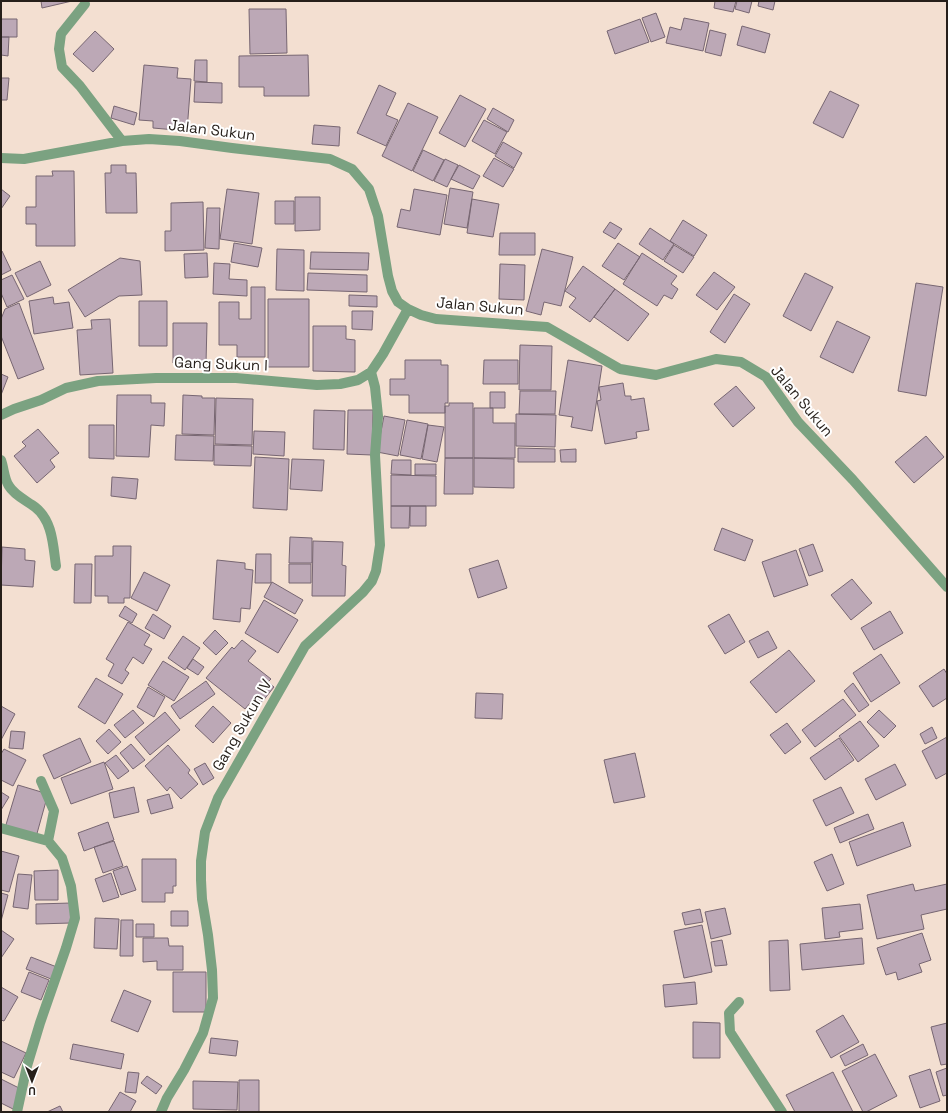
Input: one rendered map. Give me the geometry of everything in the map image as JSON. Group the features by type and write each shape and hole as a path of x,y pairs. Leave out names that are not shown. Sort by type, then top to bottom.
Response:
{"street":[{"path":"85,4 61,34 59,49 62,67 80,86 122,141"},
{"name":"Jalan Sukun","path":"1,158 24,159 122,141 149,138 330,159 352,169 368,189 378,216 392,291 398,302 408,310 436,319 547,327 620,369 656,375 716,359 741,362 766,377 798,422 853,480 947,587"},
{"name":"Gang Sukun I","path":"1,415 41,400 66,388 98,381 156,378 236,378 332,385 358,380 371,372 408,310"},
{"name":"Gang Sukun IV","path":"161,1112 167,1098 184,1070 203,1033 212,998 212,970 202,899 201,861 205,832 218,798 305,646 363,592 372,581 376,571 380,545 375,455 378,416 375,387 371,372"},
{"path":"1,460 8,486 13,492 37,509 46,520 51,531 56,566"},
{"path":"41,781 54,811 48,841"},
{"path":"1,828 48,841 62,858 71,886 75,918 27,1066 17,1112"},
{"path":"739,1002 729,1013 730,1032 782,1112"}],"building":[{"path":"41,1 72,1 42,8"},
{"path":"715,1 736,1 733,12 714,8"},
{"path":"737,1 752,1 749,13 735,9"},
{"path":"759,1 775,1 773,10 758,6"},
{"path":"249,9 286,9 287,53 250,54"},
{"path":"656,13 665,37 651,42 642,18"},
{"path":"684,18 709,23 703,51 666,43 670,27 681,30"},
{"path":"1,19 17,19 17,37 1,37"},
{"path":"640,19 649,42 615,54 607,31"},
{"path":"742,26 770,34 765,53 737,45"},
{"path":"710,30 726,34 721,56 705,52"},
{"path":"95,31 114,49 93,72 73,54"},
{"path":"1,37 9,37 8,56 1,55"},
{"path":"308,55 309,96 264,96 264,87 239,87 239,56"},
{"path":"195,60 207,60 207,82 194,81"},
{"path":"144,65 178,68 177,78 191,79 187,131 153,128 153,121 139,120"},
{"path":"1,78 9,78 7,100 1,100"},
{"path":"195,82 222,83 222,103 194,102"},
{"path":"379,85 396,93 386,115 398,120 386,146 357,133"},
{"path":"830,91 859,105 843,138 813,123"},
{"path":"460,95 486,109 465,147 439,133"},
{"path":"408,103 438,117 412,171 382,156"},
{"path":"114,106 137,113 134,125 111,118"},
{"path":"493,108 514,120 508,132 487,119"},
{"path":"484,120 507,132 495,154 472,141"},
{"path":"314,125 340,127 339,146 312,144"},
{"path":"503,142 522,153 514,168 495,156"},
{"path":"423,150 444,160 433,181 413,171"},
{"path":"494,158 514,169 503,187 483,176"},
{"path":"445,159 458,165 447,187 434,181"},
{"path":"111,165 126,165 126,173 136,173 137,213 106,213 105,173 111,173"},
{"path":"459,165 480,176 473,189 451,179"},
{"path":"52,171 74,171 75,246 36,246 36,224 26,224 26,207 36,207 36,176 53,176"},
{"path":"450,188 473,192 467,228 444,224"},
{"path":"1,189 10,196 1,209"},
{"path":"227,189 259,193 252,244 220,239"},
{"path":"414,189 447,195 440,235 397,227 401,209 410,211"},
{"path":"295,197 320,197 320,230 295,231"},
{"path":"472,199 499,204 493,237 467,233"},
{"path":"275,201 294,201 294,224 275,224"},
{"path":"203,202 204,250 165,251 165,231 171,231 171,203"},
{"path":"207,208 220,208 219,249 205,248"},
{"path":"683,220 707,235 694,256 670,241"},
{"path":"610,222 622,229 615,239 603,232"},
{"path":"650,228 674,244 663,260 639,244"},
{"path":"500,233 535,233 535,255 499,255"},
{"path":"234,243 262,248 258,267 231,262"},
{"path":"618,243 640,257 624,280 602,266"},
{"path":"674,245 694,257 683,273 664,261"},
{"path":"277,249 304,250 304,291 276,290"},
{"path":"542,249 573,257 561,306 544,302 541,315 526,311"},
{"path":"1,251 11,270 1,275"},
{"path":"311,252 369,253 368,270 310,269"},
{"path":"207,253 208,277 185,278 184,254"},
{"path":"642,253 677,276 671,284 678,289 672,299 664,295 657,306 623,284"},
{"path":"120,258 140,261 142,295 119,296 85,317 68,290"},
{"path":"40,261 51,285 27,297 15,273"},
{"path":"214,263 230,264 229,279 247,280 247,296 213,294"},
{"path":"500,264 525,265 524,300 499,299"},
{"path":"583,266 615,289 590,322 569,307 576,298 565,291"},
{"path":"714,272 735,287 717,310 696,295"},
{"path":"308,273 367,275 367,292 307,290"},
{"path":"805,273 833,287 811,331 783,316"},
{"path":"12,275 24,299 7,307 1,293 1,280"},
{"path":"916,283 943,287 926,396 898,391"},
{"path":"251,287 265,287 265,357 237,357 237,345 219,345 219,302 239,302 239,319 251,319"},
{"path":"615,289 649,314 628,341 594,317"},
{"path":"734,294 750,304 725,343 710,332"},
{"path":"349,295 377,296 377,307 349,306"},
{"path":"53,297 54,304 69,302 73,328 34,334 29,301"},
{"path":"268,299 309,299 309,367 268,367"},
{"path":"139,301 167,301 167,346 139,346"},
{"path":"19,303 44,369 18,379 1,336 1,319 5,309"},
{"path":"352,311 373,311 372,330 352,329"},
{"path":"110,319 113,373 80,375 77,330 92,329 91,320"},
{"path":"837,321 870,337 853,373 820,357"},
{"path":"173,323 207,323 206,363 173,363"},
{"path":"313,326 346,326 346,339 355,340 355,372 313,371"},
{"path":"520,345 552,346 551,390 519,390"},
{"path":"405,360 441,360 441,365 448,365 448,403 445,403 445,413 409,413 409,395 390,395 390,379 405,379"},
{"path":"484,360 518,360 518,384 483,384"},
{"path":"568,360 602,366 592,431 571,427 573,417 559,415"},
{"path":"1,374 8,377 1,395"},
{"path":"623,383 625,396 631,396 631,400 644,398 649,430 636,432 637,438 605,444 597,401 601,400 599,387"},
{"path":"736,386 755,408 733,427 714,404"},
{"path":"520,391 556,391 555,414 519,414"},
{"path":"490,392 505,392 505,408 490,408"},
{"path":"117,395 151,395 151,403 165,403 164,426 151,425 149,457 116,456"},
{"path":"183,395 202,396 202,398 215,398 214,435 182,434"},
{"path":"216,398 253,399 252,445 215,444"},
{"path":"449,403 473,403 473,458 445,458 445,406 449,406"},
{"path":"474,408 493,408 493,423 515,423 515,458 474,458"},
{"path":"314,410 345,411 344,450 313,449"},
{"path":"348,410 373,410 372,455 347,454"},
{"path":"516,414 556,415 555,447 516,446"},
{"path":"384,416 405,420 398,456 377,452"},
{"path":"407,420 428,424 421,459 400,455"},
{"path":"89,425 114,425 114,459 89,458"},
{"path":"428,425 444,427 437,462 422,459"},
{"path":"38,429 59,453 50,460 55,467 37,483 14,456 26,446 22,442"},
{"path":"254,431 285,432 284,456 253,454"},
{"path":"176,435 214,436 213,461 175,460"},
{"path":"926,436 944,457 914,483 895,462"},
{"path":"214,445 252,446 251,466 214,465"},
{"path":"518,448 555,449 555,462 518,462"},
{"path":"576,449 576,462 561,462 560,450"},
{"path":"255,457 289,459 287,510 253,508"},
{"path":"445,458 473,458 473,494 444,494"},
{"path":"474,458 514,459 514,488 474,487"},
{"path":"292,459 324,460 322,491 290,489"},
{"path":"392,460 411,460 411,475 391,474"},
{"path":"415,464 436,464 436,475 415,475"},
{"path":"391,475 436,476 436,506 391,506"},
{"path":"112,477 138,479 136,499 111,496"},
{"path":"391,506 410,506 409,528 391,528"},
{"path":"410,506 426,506 426,526 410,526"},
{"path":"722,528 753,540 745,561 714,550"},
{"path":"290,537 312,538 312,563 289,563"},
{"path":"313,541 343,542 342,565 346,566 345,596 312,596"},
{"path":"813,544 823,571 809,576 799,549"},
{"path":"113,546 131,546 130,598 124,598 124,603 108,603 108,596 95,596 95,556 113,556"},
{"path":"2,547 25,549 25,560 35,561 33,587 1,585"},
{"path":"796,550 808,585 774,597 762,562"},
{"path":"256,554 271,554 271,583 255,583"},
{"path":"217,560 245,563 245,569 253,570 250,609 241,608 240,622 213,619"},
{"path":"498,560 507,588 478,598 469,569"},
{"path":"75,564 92,564 91,603 74,603"},
{"path":"289,564 311,564 311,583 289,583"},
{"path":"144,572 170,585 157,611 131,598"},
{"path":"852,579 872,603 851,620 831,595"},
{"path":"272,582 303,600 295,614 264,597"},
{"path":"264,600 298,620 278,653 245,633"},
{"path":"125,606 137,614 132,623 119,616"},
{"path":"890,611 903,633 874,650 861,628"},
{"path":"153,614 171,626 164,639 145,628"},
{"path":"729,614 745,642 725,654 708,626"},
{"path":"128,622 150,635 144,645 152,649 143,664 133,657 125,670 129,673 122,684 108,676 114,664 106,659"},
{"path":"215,630 228,643 216,655 203,643"},
{"path":"768,631 777,648 758,658 749,641"},
{"path":"183,636 200,648 185,670 168,658"},
{"path":"242,640 256,651 248,661 271,679 268,682 274,687 262,702 255,697 245,709 206,678 232,647 234,649"},
{"path":"789,650 815,681 776,713 750,682"},
{"path":"881,654 900,683 871,702 853,673"},
{"path":"193,659 204,667 198,675 187,668"},
{"path":"163,661 189,677 174,701 148,685"},
{"path":"944,669 947,674 947,698 933,707 919,686"},
{"path":"96,678 123,694 105,724 78,707"},
{"path":"206,681 215,694 180,719 171,706"},
{"path":"853,683 869,705 859,712 844,691"},
{"path":"148,687 165,697 154,717 137,707"},
{"path":"476,693 503,694 502,719 475,718"},
{"path":"843,699 856,715 815,747 802,730"},
{"path":"1,706 15,714 1,740"},
{"path":"213,706 231,723 213,743 195,726"},
{"path":"133,710 144,723 125,738 114,725"},
{"path":"879,710 896,726 884,738 867,722"},
{"path":"165,712 180,730 150,755 135,737"},
{"path":"860,721 879,746 858,762 839,736"},
{"path":"787,723 801,742 785,754 770,735"},
{"path":"932,727 937,738 925,744 920,734"},
{"path":"109,729 121,742 108,754 96,741"},
{"path":"11,731 25,732 23,749 9,748"},
{"path":"947,737 947,773 936,779 922,751"},
{"path":"80,738 91,762 54,779 43,755"},
{"path":"839,738 854,760 825,780 810,758"},
{"path":"131,744 145,760 133,769 120,753"},
{"path":"168,745 190,770 188,773 198,784 181,799 170,787 167,791 145,766"},
{"path":"4,749 26,760 13,786 1,780 1,754"},
{"path":"635,753 645,797 614,803 604,760"},
{"path":"116,755 129,771 118,779 105,763"},
{"path":"104,762 113,789 71,804 61,778"},
{"path":"205,763 214,778 203,785 194,769"},
{"path":"895,764 906,785 876,800 865,779"},
{"path":"18,785 48,794 36,837 5,828"},
{"path":"134,787 139,812 114,818 109,793"},
{"path":"841,787 854,813 826,826 813,800"},
{"path":"1,792 9,797 1,810"},
{"path":"169,794 173,808 151,814 147,800"},
{"path":"868,814 874,829 840,843 834,828"},
{"path":"108,822 114,840 84,851 78,833"},
{"path":"903,822 911,846 857,866 849,842"},
{"path":"114,841 123,866 103,873 94,847"},
{"path":"1,851 19,856 9,892 1,890"},
{"path":"832,854 844,884 827,891 814,862"},
{"path":"142,859 176,859 176,886 173,886 173,893 165,893 165,902 142,902"},
{"path":"127,866 136,890 121,895 113,871"},
{"path":"58,870 58,900 35,900 34,871"},
{"path":"111,873 119,897 103,902 95,879"},
{"path":"18,874 32,875 28,909 13,907"},
{"path":"913,884 915,891 947,884 947,909 921,915 924,929 877,939 867,895"},
{"path":"1,893 8,895 1,921"},
{"path":"71,903 71,923 36,924 36,904"},
{"path":"860,904 863,929 839,932 840,937 825,939 822,908"},
{"path":"725,908 731,934 711,939 705,912"},
{"path":"700,909 703,922 685,925 682,913"},
{"path":"171,911 188,911 188,926 171,926"},
{"path":"95,918 119,919 117,949 94,948"},
{"path":"121,920 133,920 133,956 120,956"},
{"path":"136,924 154,924 154,937 136,937"},
{"path":"702,925 712,972 684,978 674,931"},
{"path":"1,930 14,939 1,958"},
{"path":"922,933 931,960 919,964 922,972 898,980 896,972 886,975 877,948"},
{"path":"143,938 168,938 169,946 183,946 183,970 157,970 157,961 143,962"},
{"path":"862,938 864,964 802,970 800,944"},
{"path":"722,940 727,965 715,966 711,942"},
{"path":"788,940 790,990 770,991 769,941"},
{"path":"31,957 62,969 56,981 26,969"},
{"path":"29,972 49,980 41,1000 21,992"},
{"path":"173,972 206,972 206,1012 173,1012"},
{"path":"695,982 697,1004 665,1007 663,985"},
{"path":"1,987 18,997 4,1021 1,1020"},
{"path":"124,990 151,1001 138,1032 111,1021"},
{"path":"843,1015 859,1042 831,1058 816,1031"},
{"path":"693,1022 720,1023 720,1058 693,1058"},
{"path":"947,1023 947,1064 941,1065 931,1027"},
{"path":"211,1038 238,1041 236,1056 209,1053"},
{"path":"1,1041 26,1053 14,1078 1,1072"},
{"path":"73,1044 124,1054 121,1069 70,1059"},
{"path":"863,1044 868,1055 845,1066 840,1056"},
{"path":"875,1054 897,1096 866,1112 863,1112 842,1071"},
{"path":"947,1068 947,1095 943,1096 936,1072"},
{"path":"930,1069 940,1101 920,1108 909,1076"},
{"path":"128,1072 139,1073 136,1093 125,1092"},
{"path":"833,1072 853,1112 795,1112 786,1095"},
{"path":"147,1076 162,1086 156,1094 141,1083"},
{"path":"1,1079 25,1091 15,1110 1,1103"},
{"path":"239,1080 259,1080 259,1112 239,1112"},
{"path":"193,1081 238,1082 237,1110 193,1109"},
{"path":"120,1092 136,1101 130,1112 108,1112"},
{"path":"60,1106 63,1112 47,1112"}]}
